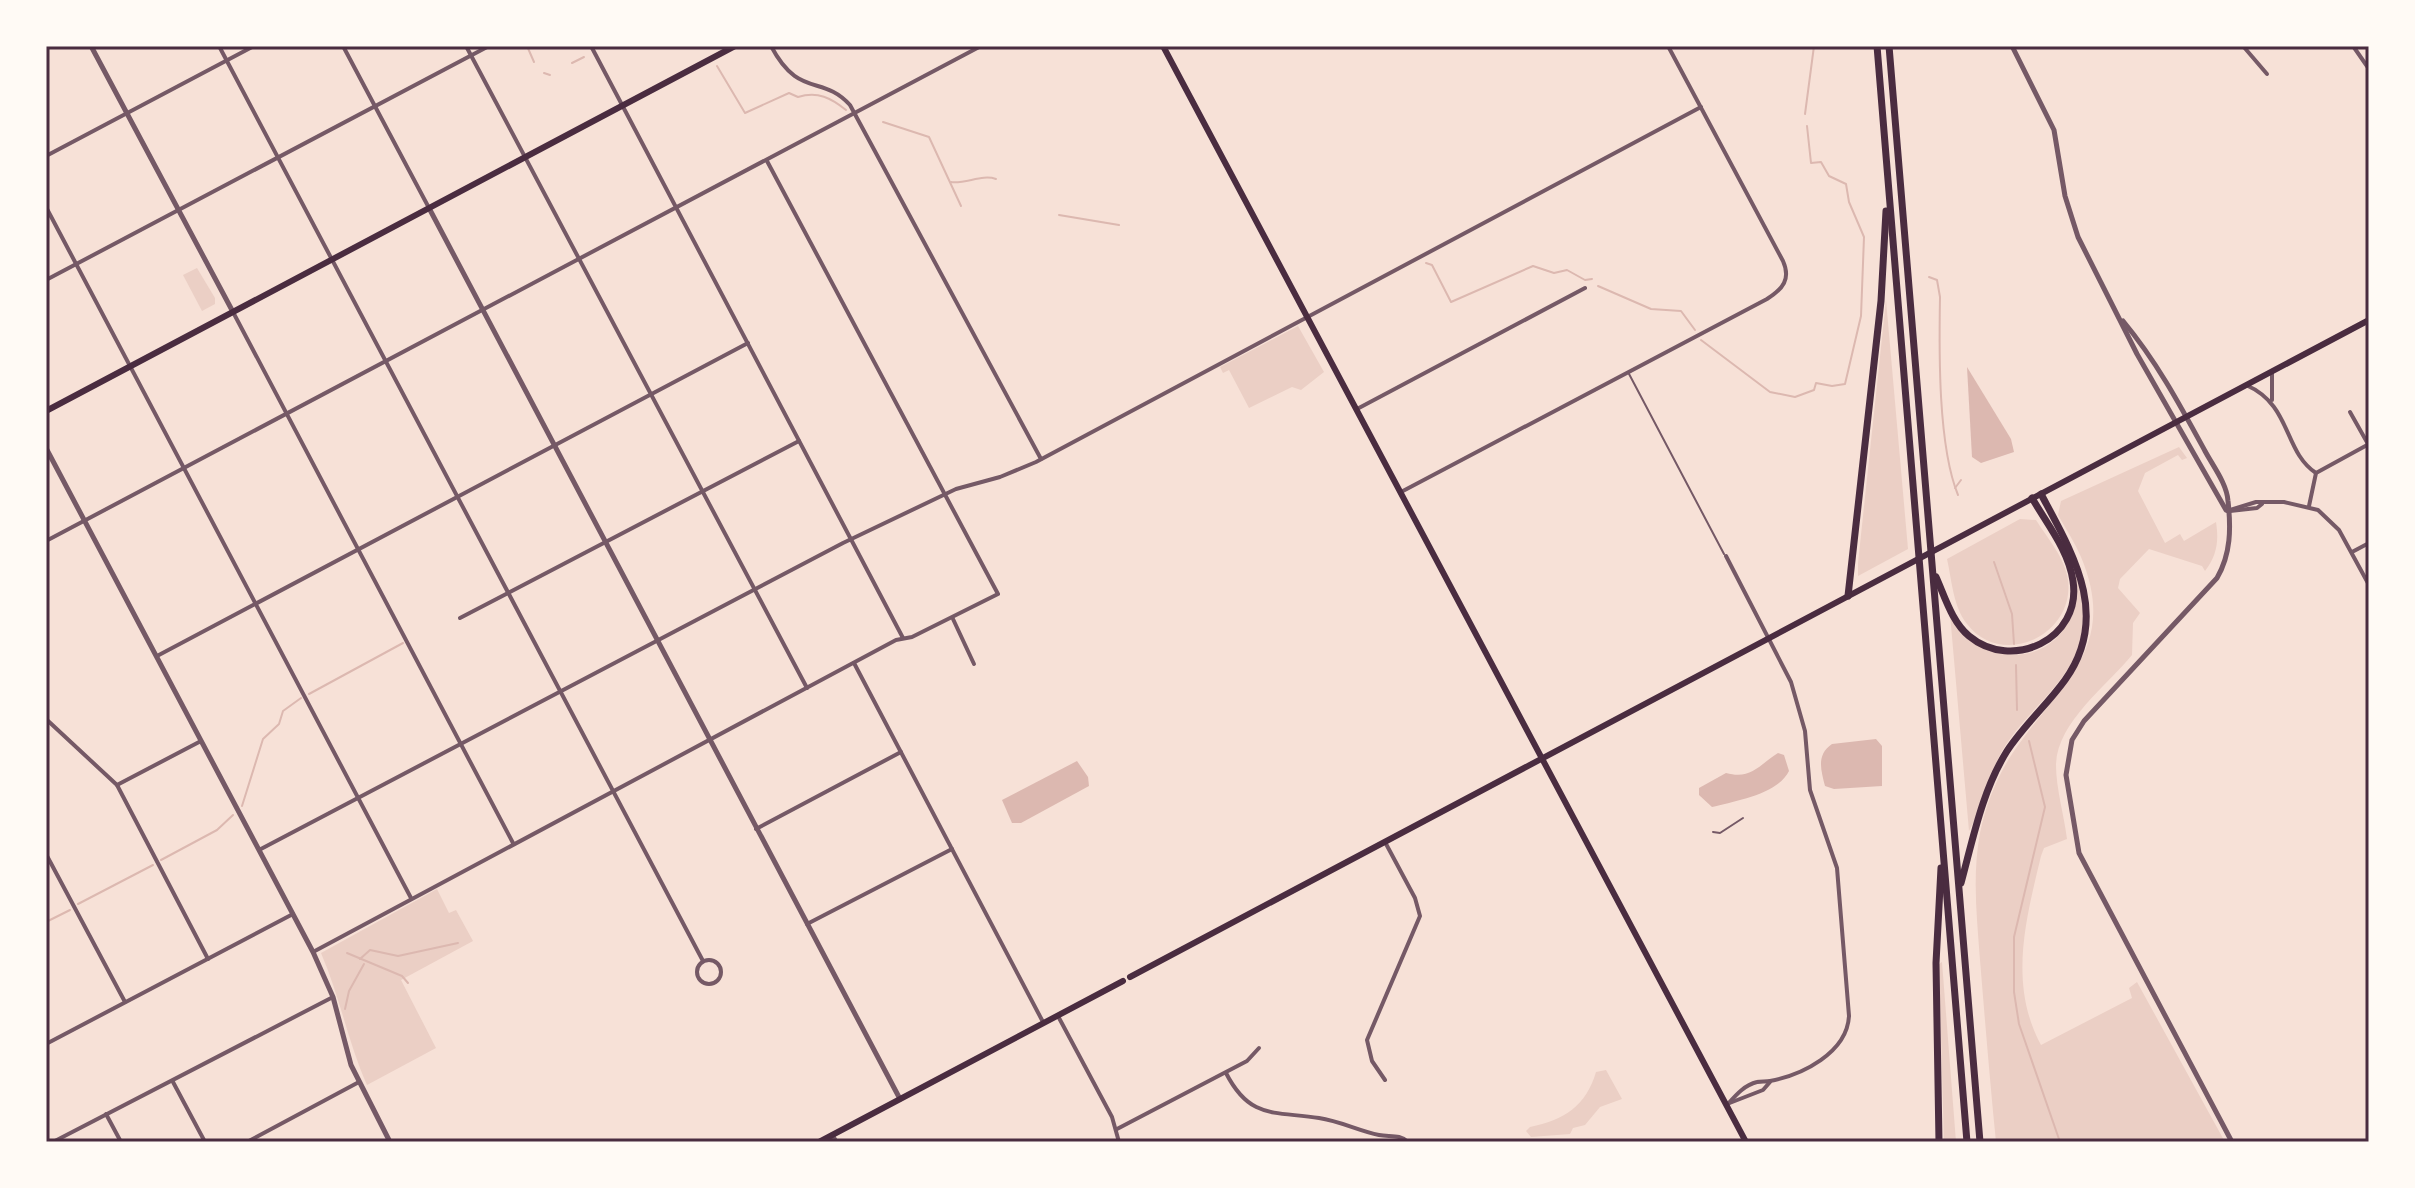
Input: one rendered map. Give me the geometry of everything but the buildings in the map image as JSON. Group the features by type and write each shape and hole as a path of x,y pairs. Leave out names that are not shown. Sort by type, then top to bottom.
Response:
{"highway":[{"path":"1877,46 1967,1142"},
{"path":"1889,46 1980,1142"},
{"path":"1848,596 1879,317 1888,185"},
{"path":"1959,890 1978,818 2002,760 2070,674 2086,633 2087,601 2082,577 2041,494"},
{"path":"1933,570 1956,621 1981,645 2010,652 2045,642 2068,616 2073,601 2073,579 2065,555 2032,498"},
{"path":"1939,1142 1936,963 1943,841"}],"main road":[{"path":"46,411 735,46"},
{"path":"1163,46 1746,1142"},
{"path":"1130,977 2369,320"},
{"path":"819,1142 834,1138 900,1099 1123,981"}],"street":[{"path":"91,46 513,843"},
{"path":"219,46 703,961"},
{"path":"46,156 254,46"},
{"path":"343,46 900,1099"},
{"path":"466,46 807,688"},
{"path":"46,280 489,46"},
{"path":"591,46 903,639"},
{"path":"771,46 795,79 840,96 854,113 1041,459"},
{"path":"965,46 969,53"},
{"path":"46,541 981,46"},
{"path":"1401,492 1767,299 1785,282 1783,261 1668,46"},
{"path":"2012,46 2054,130 2069,215 2137,354 2227,511"},
{"path":"2243,46 2267,74"},
{"path":"2353,46 2369,69"},
{"path":"259,850 851,540 946,493 1010,474 1041,459 1701,107"},
{"path":"313,952 854,663 953,619 998,594 767,161"},
{"path":"46,207 411,899"},
{"path":"1357,409 1585,288"},
{"path":"2123,321 2158,365 2220,478 2228,501 2229,545 2217,578 2079,728 2068,751 2066,775 2079,853 2232,1142"},
{"path":"157,656 748,343"},
{"path":"2272,371 2272,400 2304,462 2316,473"},
{"path":"2246,385 2272,400"},
{"path":"2309,506 2316,473 2368,444 2350,412"},
{"path":"460,618 799,441"},
{"path":"46,448 313,952 333,997 344,1044 359,1082 390,1142"},
{"path":"2227,511 2239,505 2294,502 2309,506 2333,522 2369,585"},
{"path":"2352,552 2369,543"},
{"path":"1726,556 1799,704 1805,731 1808,783 1837,868 1849,1016 1846,1032 1828,1055 1770,1082 1746,1099 1727,1105"},
{"path":"953,619 974,664"},
{"path":"854,663 1044,1023"},
{"path":"46,719 117,785 208,959"},
{"path":"117,785 201,741"},
{"path":"756,829 901,752"},
{"path":"1385,842 1415,898 1420,916 1367,1040 1375,1068 1385,1080"},
{"path":"807,924 952,849"},
{"path":"46,854 49,866 125,1002"},
{"path":"46,1044 293,914"},
{"path":"712,960 721,969 721,977 715,983 707,984 698,978 697,970 703,961 712,960"},
{"path":"1123,981 1130,977"},
{"path":"53,1142 333,997"},
{"path":"1058,1016 1117,1129 1119,1142"},
{"path":"1117,1129 1226,1073 1247,1061 1259,1048"},
{"path":"1226,1073 1240,1096 1263,1111 1321,1118 1408,1141"},
{"path":"1727,1105 1740,1091 1758,1081 1770,1082"},
{"path":"173,1082 205,1142"},
{"path":"247,1142 359,1082"},
{"path":"106,1114 121,1142"}],"lane":[{"path":"1627,371 1726,556"},
{"path":"1713,832 1720,833 1743,818"}],"shaded area":[{"path":"197,268 215,298 215,304 202,311 183,275"},
{"path":"1886,300 1908,549 1858,576 1858,563"},
{"path":"1298,326 1324,372 1301,390 1292,387 1249,408 1229,370 1223,373 1220,367"},
{"path":"1967,367 2011,439 2014,452 1981,463 1972,457"},
{"path":"2179,447 2187,458 2182,460 2178,455 2145,473 2138,491 2165,543 2180,534 2184,541 2216,522 2215,553 2205,571 2202,566 2149,549 2120,579 2118,588 2140,613 2133,623 2132,655 2074,719 2059,749 2056,774 2067,839 2044,848 2041,856 2026,927 2023,975 2025,999 2041,1045 2132,998 2129,988 2137,982 2225,1142 1996,1142 1977,913 1978,849 1987,808 2001,772 2014,750 2070,678 2090,636 2093,613 2091,587 2081,557 2058,515 2061,501"},
{"path":"2020,519 2036,520 2055,549 2068,580 2067,600 2060,617 2033,640 2016,645 1998,644 1981,637 1962,617 1947,559"},
{"path":"2075,570 2083,612 2082,634 2076,654 2067,671 2002,751 1969,831 1950,614 1969,637 1991,650 2014,655 2035,651 2054,640 2068,623 2076,599"},
{"path":"1876,739 1882,746 1882,786 1834,789 1825,786 1821,763 1827,748 1832,744"},
{"path":"1778,753 1784,755 1789,771 1766,791 1712,807 1699,795 1699,788 1726,773 1748,773"},
{"path":"1077,761 1088,777 1089,786 1021,823 1012,823 1002,800"},
{"path":"437,889 449,913 456,910 473,941 401,980 436,1048 367,1085 321,953"},
{"path":"1942,962 1956,1142 1944,1142 1939,964"},
{"path":"1606,1070 1622,1099 1600,1107 1585,1125 1573,1128 1570,1134 1531,1137 1526,1131 1572,1110 1586,1094 1596,1072"}],"waterway":[{"path":"527,46 534,62"},
{"path":"1805,114 1814,46"},
{"path":"572,63 584,57"},
{"path":"717,66 745,113 789,93 798,97 824,97 846,110"},
{"path":"544,73 550,75"},
{"path":"883,122 929,137 961,206"},
{"path":"1701,340 1770,392 1795,397 1814,390 1816,383 1832,386 1845,384 1861,316 1864,237 1849,202 1846,184 1829,176 1821,162 1811,163 1807,126"},
{"path":"951,182 996,179"},
{"path":"1059,215 1119,225"},
{"path":"1426,263 1432,265 1451,302 1533,266 1554,273 1567,270 1585,280 1592,279"},
{"path":"1929,277 1937,280 1940,297 1943,425 1951,475 1958,495"},
{"path":"1598,286 1651,309 1681,311 1695,330"},
{"path":"1955,488 1961,480"},
{"path":"1994,562 2012,614 2014,644"},
{"path":"309,694 403,643"},
{"path":"2016,665 2017,710"},
{"path":"242,806 263,739 279,724 283,711 301,698"},
{"path":"2029,741 2045,807 2014,937 2014,992 2019,1024 2060,1142"},
{"path":"161,860 217,830 233,815"},
{"path":"78,904 153,865"},
{"path":"46,922 70,910"},
{"path":"360,959 370,950 398,956 458,943"},
{"path":"347,953 402,976 408,983"},
{"path":"345,1009 349,991 364,964"}]}
